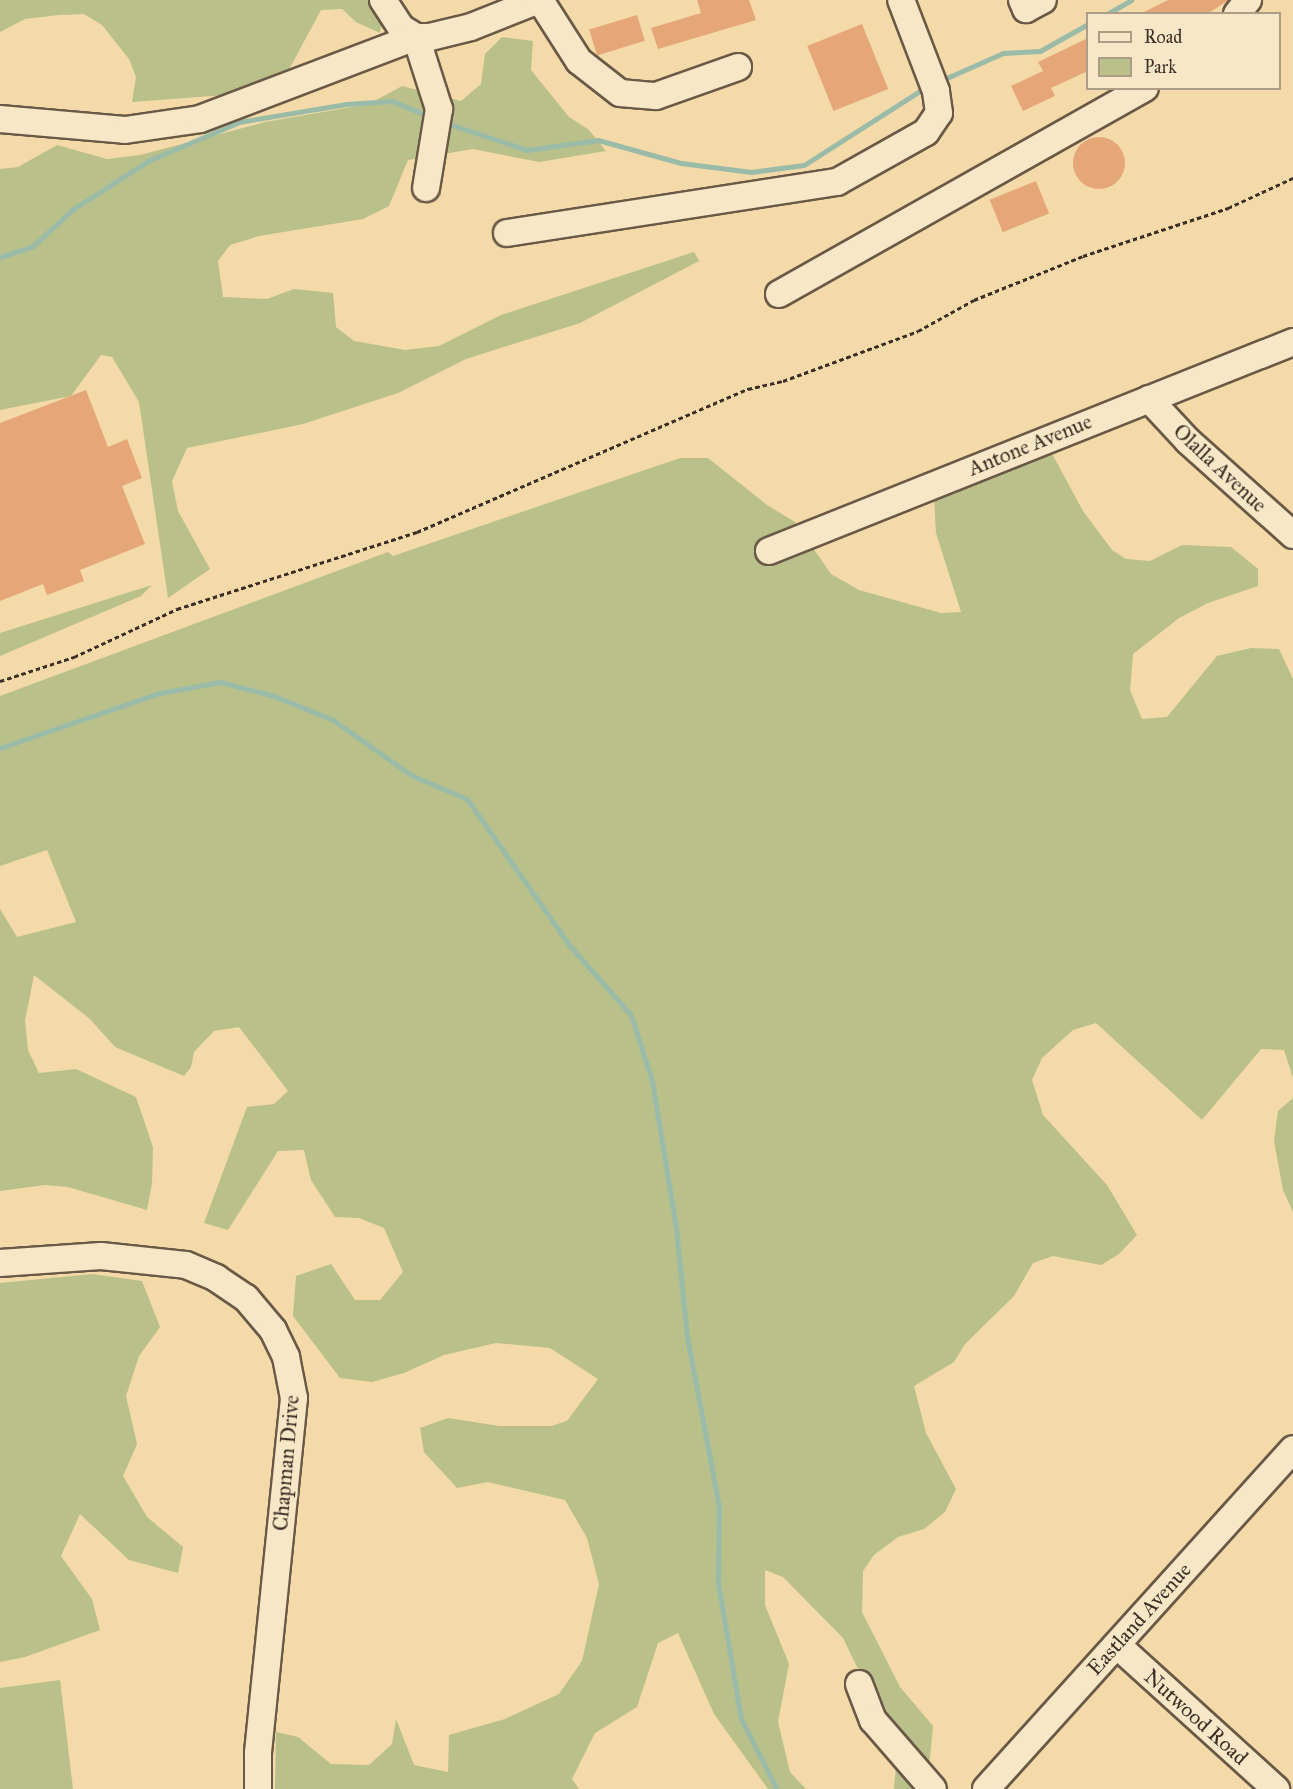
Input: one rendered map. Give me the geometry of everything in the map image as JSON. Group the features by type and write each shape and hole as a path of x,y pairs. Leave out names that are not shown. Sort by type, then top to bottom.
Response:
{"street":[{"path":"383,0 395,21 416,37 438,118 426,189"},
{"path":"0,119 125,130 200,119 416,37 444,35 539,0 579,61 620,93 656,96 738,68"},
{"path":"507,233 837,182 926,132 939,113 936,91 901,0"},
{"path":"1022,0 1026,9 1043,0"},
{"path":"1239,12 1248,0"},
{"path":"779,294 1141,90"},
{"name":"Antone Avenue","path":"769,551 1293,342"},
{"name":"Olalla Avenue","path":"1149,399 1188,441 1293,535"},
{"name":"Chapman Drive","path":"0,1263 101,1256 186,1265 216,1278 246,1298 273,1330 286,1357 293,1408 258,1753 258,1789"},
{"name":"Eastland Avenue","path":"986,1789 1293,1449"},
{"name":"Nutwood Road","path":"1117,1645 1276,1789"},
{"path":"859,1684 873,1720 933,1789"}],"path":[{"path":"0,681 74,657 177,609 417,532 748,389 783,381 918,331 996,291 1083,256 1228,208 1293,178"}],"green space":[{"path":"0,0 375,0 382,21 380,33 356,22 342,9 321,10 285,77 239,94 132,102 136,77 129,59 102,25 84,14 59,15 25,19 0,32"},
{"path":"502,37 533,41 531,70 569,117 589,130 606,151 539,162 473,149 408,160 389,206 363,219 259,236 230,245 218,261 223,297 267,299 294,289 333,293 336,327 354,341 405,350 439,346 501,315 694,252 699,261 580,323 466,359 398,393 303,424 187,448 172,481 178,511 210,569 168,598 139,402 112,357 101,355 71,396 0,410 0,169 18,167 57,145 107,159 140,155 265,122 369,104 402,86 461,101 481,84 485,54"},
{"path":"1049,448 1083,511 1112,550 1126,559 1150,561 1182,545 1231,547 1258,569 1258,586 1208,603 1179,618 1133,654 1130,690 1142,719 1167,717 1217,656 1251,648 1279,649 1293,679 1293,1078 1284,1050 1261,1049 1202,1120 1096,1023 1073,1030 1042,1058 1032,1080 1043,1115 1107,1185 1137,1235 1119,1254 1101,1265 1053,1256 1033,1263 1014,1296 965,1344 954,1362 914,1386 926,1433 956,1489 945,1512 924,1529 898,1537 874,1555 863,1571 862,1612 900,1687 933,1726 927,1789 894,1789 896,1766 876,1706 843,1638 783,1577 765,1570 765,1605 789,1664 778,1722 790,1772 806,1789 768,1789 714,1714 678,1633 658,1643 637,1707 595,1733 572,1779 579,1789 275,1789 276,1732 298,1737 331,1764 369,1765 392,1744 396,1719 414,1765 448,1772 449,1735 505,1719 559,1694 582,1661 599,1584 587,1538 565,1500 488,1482 457,1488 424,1452 420,1428 448,1418 499,1426 551,1426 567,1421 598,1379 550,1348 496,1343 444,1355 404,1373 372,1382 340,1378 293,1316 296,1276 331,1264 355,1300 380,1300 403,1272 384,1228 359,1218 335,1217 311,1180 304,1150 278,1151 228,1230 204,1223 247,1107 274,1104 288,1091 239,1027 214,1031 194,1052 191,1067 184,1076 115,1047 90,1019 34,975 25,1021 28,1050 39,1073 76,1069 136,1097 153,1147 152,1183 147,1210 68,1187 45,1185 0,1191 0,909 17,937 76,922 47,850 0,866 0,696 388,552 393,556 680,458 708,458 767,505 795,522 831,574 859,590 941,613 961,612 936,533 934,498"},
{"path":"152,585 141,596 0,656 0,633"},
{"path":"1293,1098 1293,1212 1283,1190 1274,1141 1278,1111"},
{"path":"92,1274 142,1281 160,1327 139,1356 126,1396 137,1444 123,1476 147,1517 183,1547 178,1573 129,1560 80,1514 61,1556 92,1599 100,1630 25,1657 0,1662 0,1283"},
{"path":"60,1680 73,1789 0,1789 0,1688"}],"building":[{"path":"697,0 749,0 756,20 658,49 651,28 701,13"},
{"path":"1168,0 1229,0 1210,12 1144,12"},
{"path":"637,15 645,41 597,55 589,30"},
{"path":"862,24 888,89 834,111 807,46"},
{"path":"1086,39 1086,72 1051,88 1055,96 1023,111 1011,86 1043,71 1038,62"},
{"path":"1099,137 1109,139 1117,145 1123,153 1125,163 1123,173 1117,181 1109,187 1099,189 1089,187 1081,181 1075,173 1073,163 1075,153 1081,145 1089,139"},
{"path":"1036,181 1049,213 1003,232 990,200"},
{"path":"86,390 108,447 127,439 142,478 122,486 145,544 80,570 84,581 47,595 43,584 0,601 0,423"}],"waterway":[{"path":"1110,12 1131,0"},
{"path":"940,81 1003,53 1040,51 1086,25"},
{"path":"443,122 527,150 598,140 681,163 751,172 804,165 926,87"},
{"path":"0,257 33,246 73,209 150,160 239,122 346,104 392,101 431,117"},
{"path":"0,748 160,693 220,682 274,696 333,720 411,775 467,799 570,946 631,1015 652,1081 676,1228 687,1337 719,1507 718,1583 741,1719 777,1789"}]}
